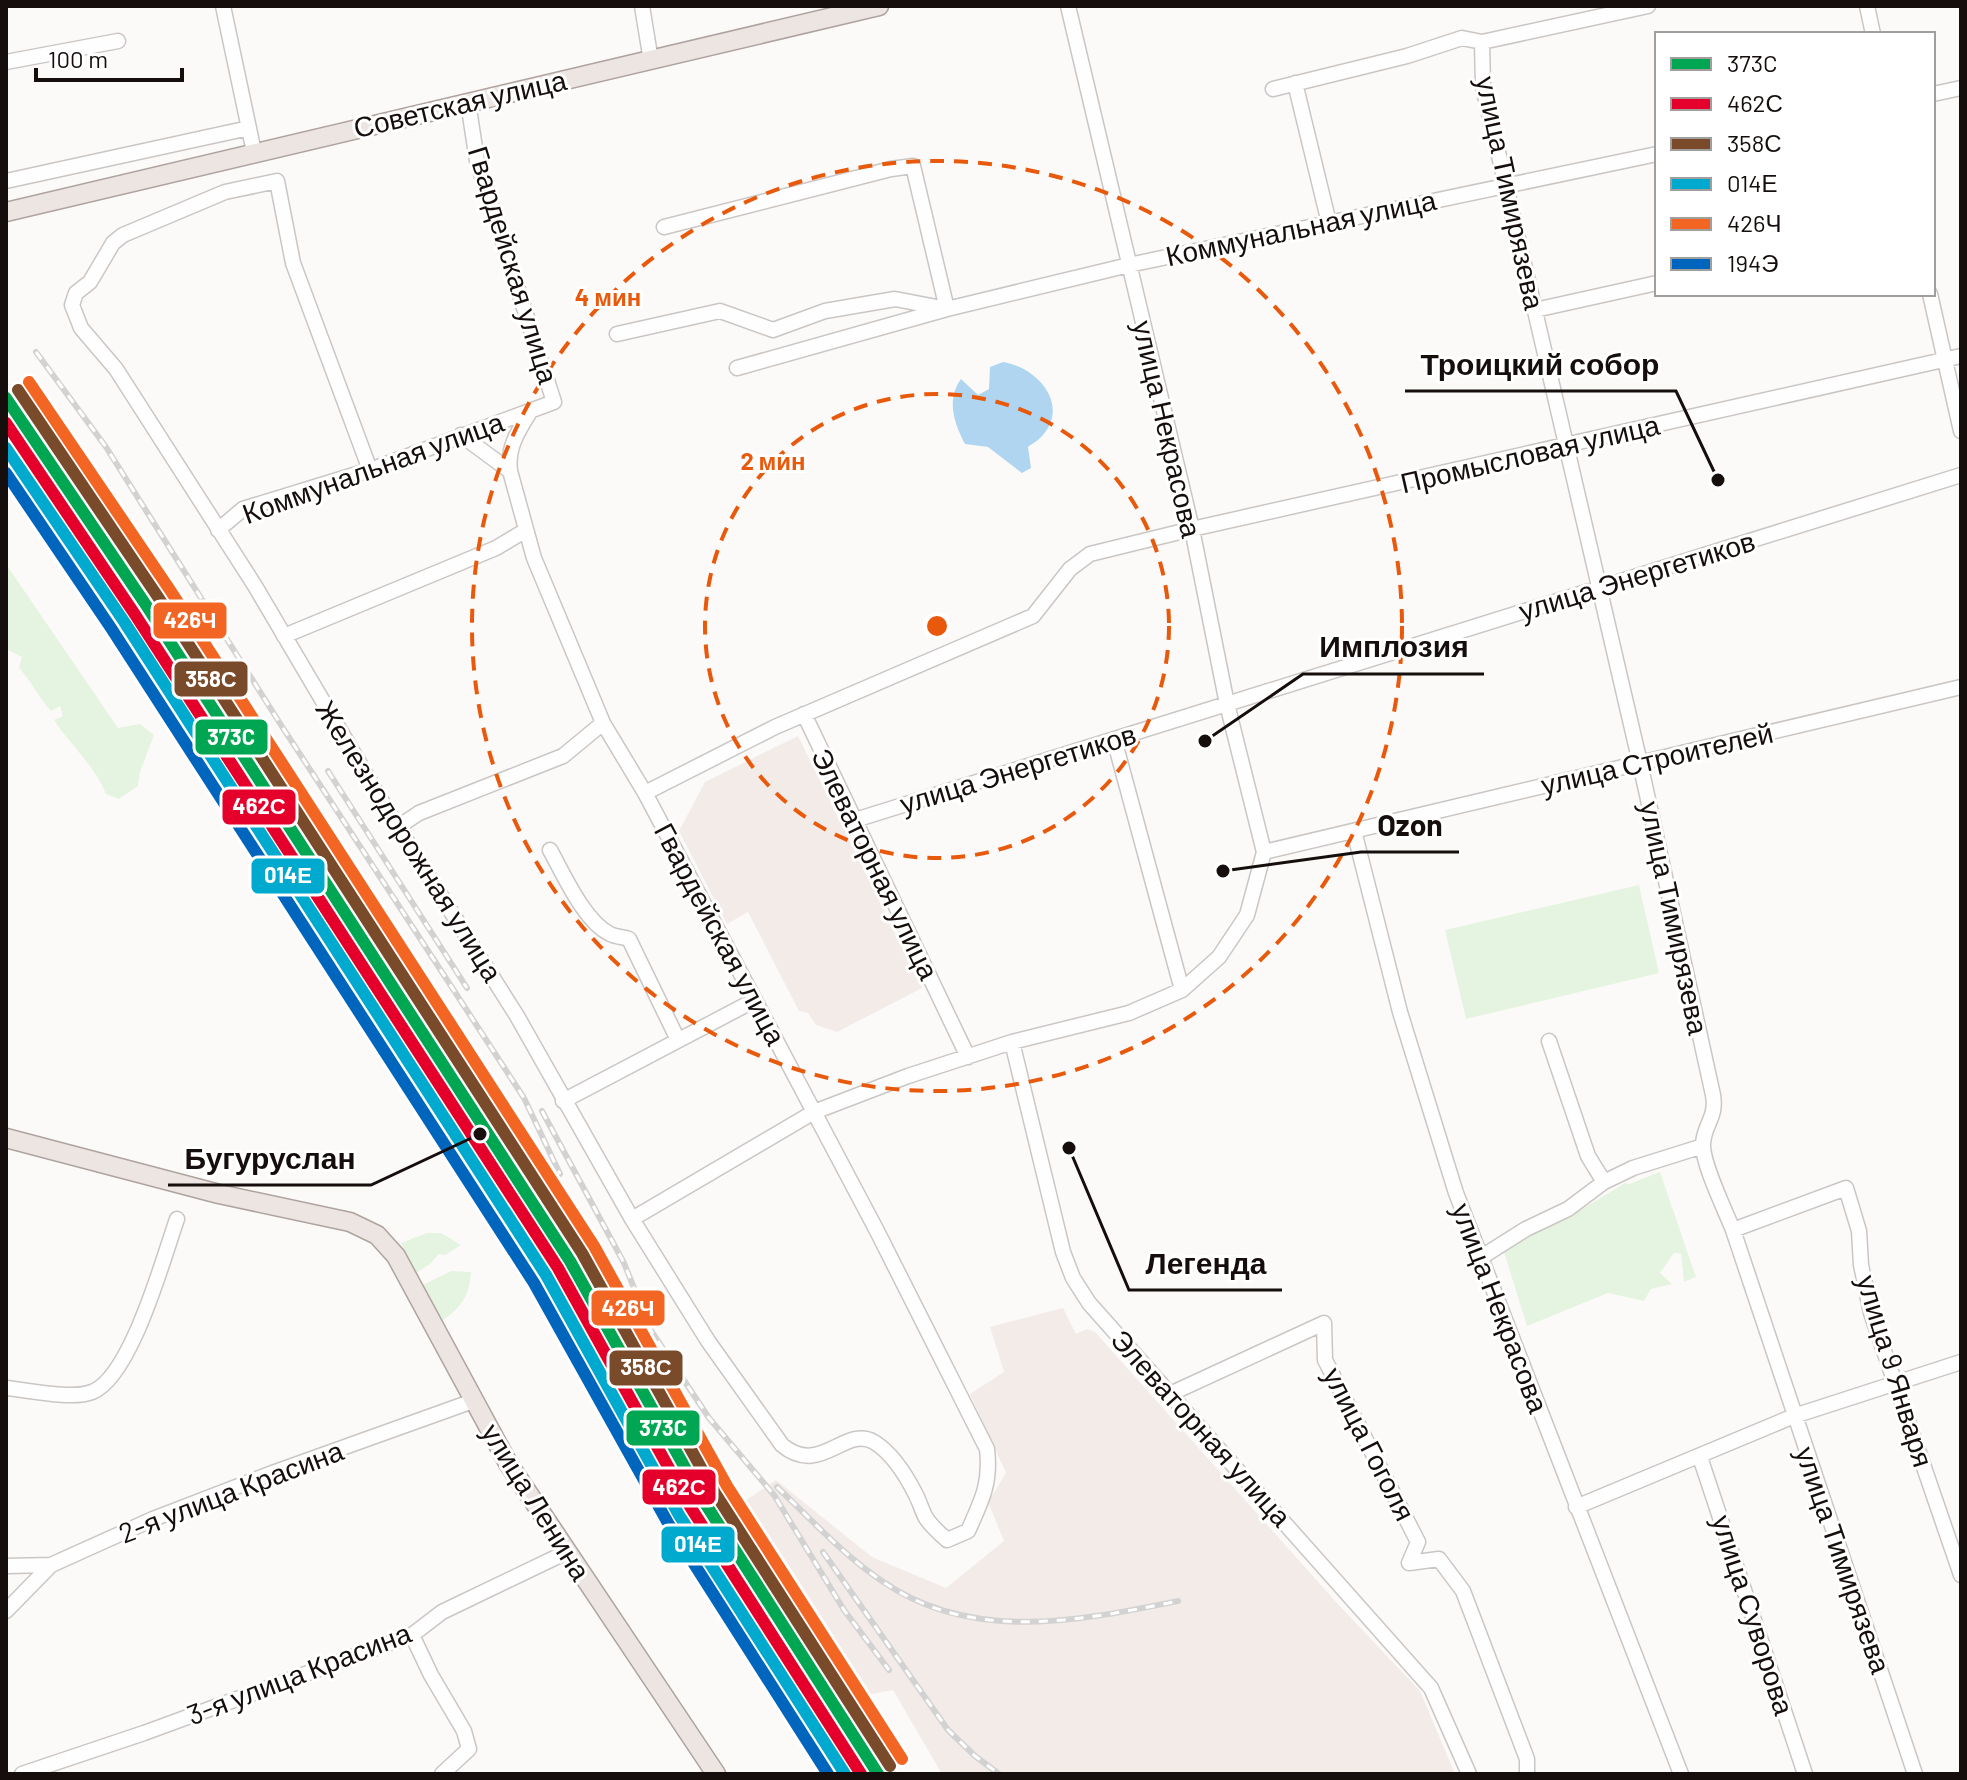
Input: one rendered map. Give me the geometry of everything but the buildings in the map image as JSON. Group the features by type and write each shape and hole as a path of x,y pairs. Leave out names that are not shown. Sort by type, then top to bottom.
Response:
{"main road":[{"name":"Советская улица","path":"6,212 879,6"},
{"name":"улица Ленина","path":"6,1138 219,1194 350,1222 377,1235 396,1256 508,1463 716,1774"}],"street":[{"path":"223,6 254,152"},
{"path":"642,6 651,61"},
{"name":"улица Некрасова","path":"1068,6 1192,529 1227,704 1264,852"},
{"path":"1273,89 1429,50 1462,38 1482,42 1648,6"},
{"path":"1867,6 1873,32"},
{"path":"6,62 118,41"},
{"name":"улица Тимирязева","path":"1482,42 1483,87 1640,763 1716,1108 1703,1146 1915,1774"},
{"path":"1295,83 1329,223"},
{"path":"1935,94 1961,88"},
{"name":"Гвардейская улица","path":"468,102 477,161 554,402 530,412 508,458 534,558 603,723 645,793 967,1407 987,1449 990,1474 968,1531 947,1540 924,1515 903,1472 875,1443 864,1438 847,1441 826,1453 809,1456 793,1454 782,1445"},
{"path":"6,181 249,128"},
{"name":"Коммунальная улица","path":"737,368 947,309 1129,265 1655,154"},
{"path":"664,227 913,166 947,309"},
{"name":"Железнодорожная улица","path":"370,470 293,263 277,181 225,192 123,235 113,243 90,282 76,293 72,305 75,317 116,369 218,530 517,1016 632,1219 708,1341 782,1445"},
{"path":"1535,310 1655,283"},
{"path":"1930,296 1961,431"},
{"name":"Коммунальная улица","path":"617,334 720,311 773,330 825,311 895,299 947,309"},
{"name":"Промысловая улица","path":"645,793 804,714 1033,616 1070,569 1090,554 1961,356"},
{"name":"Коммунальная улица","path":"218,530 243,509 370,470 530,412"},
{"path":"461,435 510,471"},
{"name":"улица Энергетиков","path":"855,820 1961,475"},
{"path":"284,636 496,548 526,530"},
{"name":"улица Строителей","path":"1264,852 1961,687"},
{"name":"Элеваторная улица","path":"804,714 968,1057"},
{"path":"398,827 419,813 563,756 603,723"},
{"path":"1114,739 1182,990"},
{"name":"улица Некрасова","path":"1354,831 1400,1012 1456,1193 1681,1774"},
{"path":"550,850 576,896 596,923 611,934 629,939 678,1040"},
{"path":"632,1219 814,1112 1012,1042 1129,1013 1182,990 1219,957 1247,915 1264,852"},
{"path":"563,1101 755,1000"},
{"path":"1549,1041 1588,1156 1604,1182"},
{"name":"Элеваторная улица","path":"1012,1042 1053,1215 1073,1278 1089,1303 1431,1688 1469,1774"},
{"path":"1480,1258 1526,1229 1568,1209 1604,1182 1633,1168 1703,1146"},
{"name":"улица 9 Января","path":"1733,1230 1846,1188 1859,1231 1864,1289 1961,1575"},
{"path":"6,1388 77,1395 91,1393 110,1379 133,1340 177,1219"},
{"name":"улица Гоголя","path":"1170,1394 1324,1323 1325,1360 1418,1542 1409,1563 1439,1559 1463,1591 1527,1759 1527,1774"},
{"path":"1576,1507 1794,1416 1961,1362"},
{"name":"2-я улица Красина","path":"6,1611 51,1565 153,1519 473,1401"},
{"name":"улица Суворова","path":"1700,1457 1805,1774"},
{"name":"3-я улица Красина","path":"22,1774 412,1635 442,1612 567,1552"},
{"path":"6,1566 51,1565"},
{"path":"412,1635 464,1731 469,1749 442,1774"}],"shaded area":[{"path":"798,736 922,988 837,1032 816,1025 808,1013 799,1011 748,912 727,924 679,831 705,782"},
{"path":"1063,1308 1076,1334 1087,1329 1095,1332 1336,1602 1420,1691 1455,1774 942,1774 893,1690 866,1695 802,1592 792,1589 742,1503 776,1480 872,1557 946,1588 1004,1541 988,1502 1006,1473 970,1394 1004,1372 990,1327"}],"green space":[{"path":"6,564 118,728 140,724 154,735 138,786 119,799 106,794 96,774 54,720 63,716 60,706 51,711 19,668 22,657 6,649"},
{"path":"1639,885 1659,973 1466,1019 1445,930"},
{"path":"1660,1172 1696,1277 1684,1282 1681,1254 1674,1253 1660,1273 1672,1284 1651,1289 1644,1301 1608,1293 1527,1326 1503,1249 1569,1217 1625,1183"},
{"path":"427,1233 441,1233 461,1245 445,1255 439,1254 416,1273 401,1243"},
{"path":"451,1271 471,1272 469,1288 454,1311 442,1321 423,1285"}],"water":[{"path":"1003,362 1027,371 1046,388 1051,399 1053,411 1050,423 1041,437 1028,447 1031,468 1022,473 988,447 965,444 953,412 954,395 961,379 978,395 989,389 990,367"}],"railway":[{"path":"36,352 106,447 281,725 524,1098 560,1174"},
{"path":"146,688 367,1024 429,1104"},
{"path":"328,771 467,988"},
{"path":"542,1111 624,1263 652,1333"},
{"path":"648,1326 709,1418 774,1495 844,1610 889,1670"},
{"path":"777,1487 868,1571 916,1600 952,1613 989,1620 1064,1620 1178,1601"},
{"path":"823,1552 948,1730 999,1774"}],"transit line":[{"name":"426Ч","path":"29,382 170,590 594,1246 727,1486 902,1759"},
{"name":"358С","path":"18,390 158,597 582,1253 715,1493 890,1766"},
{"name":"373C","path":"6,398 146,605 570,1261 703,1500 878,1774"},
{"name":"462С","path":"6,423 134,613 558,1268 691,1508 861,1774"},
{"name":"014Е","path":"6,448 123,620 546,1275 679,1515 845,1774"},
{"name":"194Э","path":"6,473 111,628 534,1283 668,1523 828,1774"}],"place":[{"name":"Троицкий собор","path":"1718,480"},
{"name":"Имплозия","path":"1205,741"},
{"name":"Ozon","path":"1223,871"},
{"name":"Бугуруслан","path":"480,1134"},
{"name":"Легенда","path":"1069,1148"}]}
